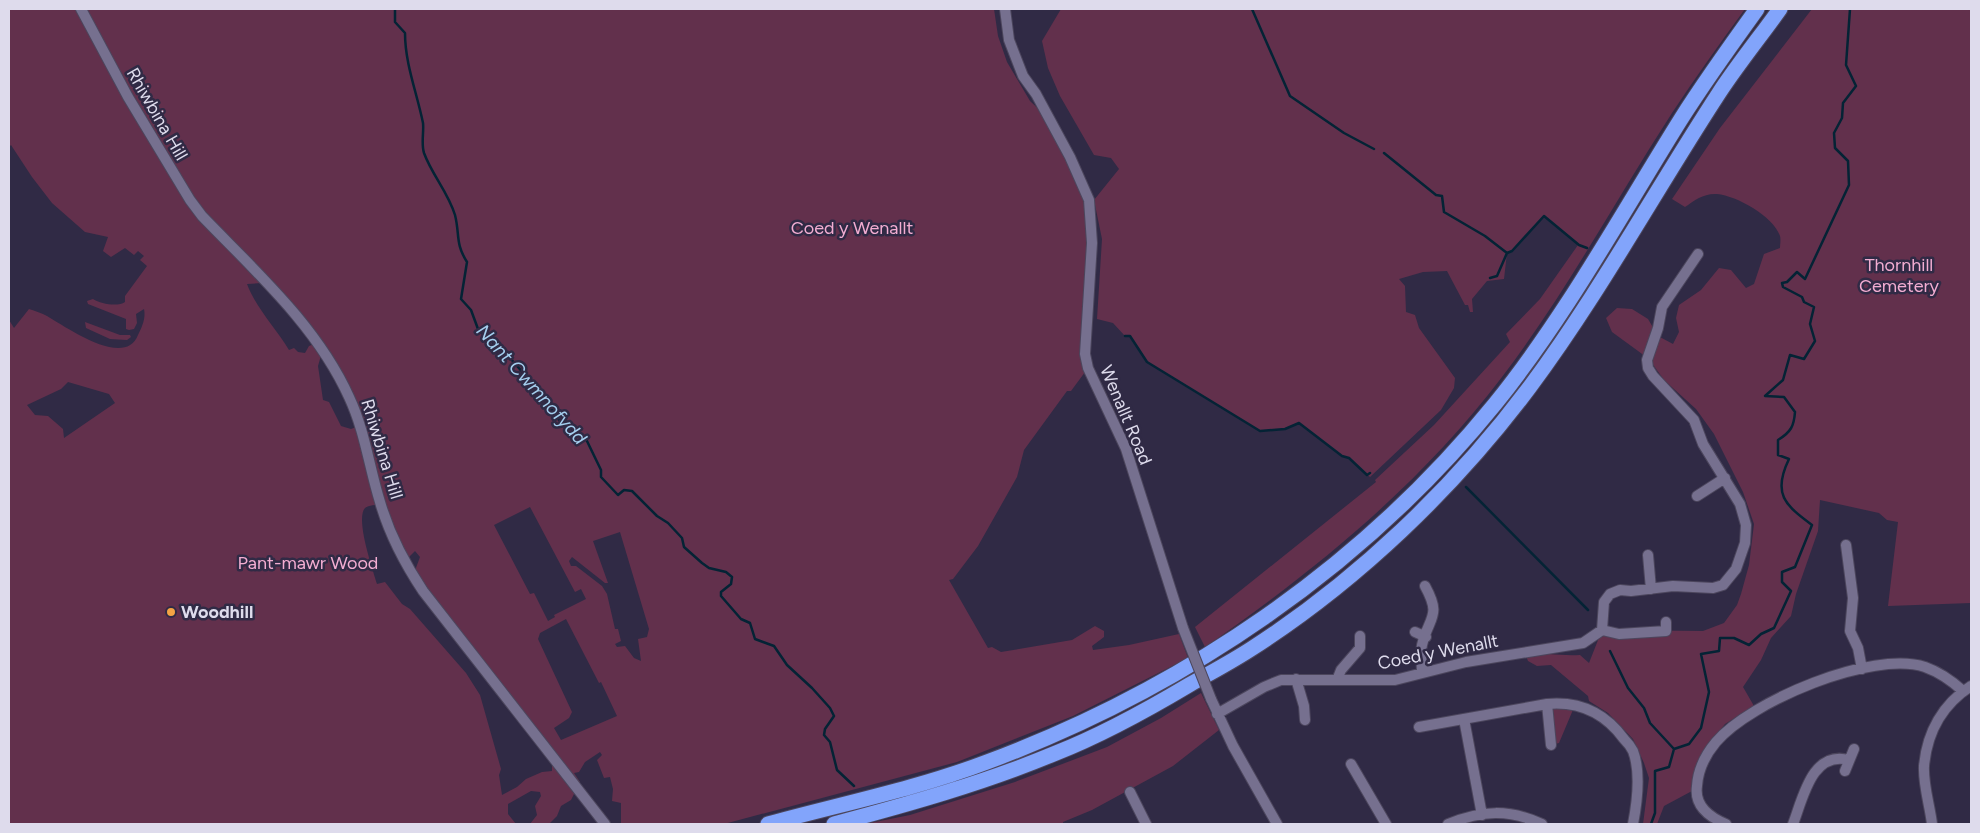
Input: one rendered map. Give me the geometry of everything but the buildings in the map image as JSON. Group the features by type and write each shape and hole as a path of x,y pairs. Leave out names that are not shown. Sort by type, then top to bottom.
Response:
{"highway":[{"path":"768,824 944,777 985,763 1071,728 1136,697 1210,654 1318,578 1411,496 1495,404 1568,301 1708,77 1757,9"},
{"path":"834,824 974,784 1060,752 1112,728 1252,649 1332,590 1364,563 1418,513 1479,449 1531,385 1583,310 1720,90 1780,9"}],"street":[{"name":"Rhiwbina Hill","path":"81,9 128,97 190,200 202,216 284,301 334,366 361,425 380,504 405,561 423,591 604,824"},
{"name":"Wenallt Road","path":"1005,9 1009,40 1023,76 1036,94 1070,156 1089,200 1092,243 1086,354 1088,368 1126,449 1184,628 1217,714 1277,824"},
{"path":"1666,622 1666,631 1619,634 1602,630 1604,602 1610,594 1620,590 1673,586 1713,588 1726,583 1733,575 1745,543 1746,525 1740,504 1703,444 1694,420 1648,368 1647,360 1658,328 1662,307 1698,254"},
{"path":"1697,496 1725,478"},
{"path":"1846,545 1853,598 1850,631 1858,648 1862,669"},
{"path":"1648,554 1651,589"},
{"path":"1422,673 1422,653 1434,615 1434,606 1425,586"},
{"name":"Coed y Wenallt","path":"1217,714 1274,683 1296,679 1385,681 1466,662 1583,643 1602,630"},
{"path":"1415,632 1426,637"},
{"path":"1337,680 1341,670 1360,648 1360,636"},
{"path":"1726,824 1707,814 1696,798 1698,774 1716,742 1737,725 1790,693 1829,677 1862,669 1903,664 1924,667 1967,688 1950,702 1940,714 1930,738 1924,767 1932,824"},
{"path":"1296,679 1304,706 1305,720"},
{"path":"1547,704 1551,745"},
{"path":"1419,727 1547,704 1575,704 1601,715 1619,732 1633,751 1636,773 1633,824"},
{"path":"1464,719 1482,815"},
{"path":"1845,771 1854,748"},
{"path":"1793,824 1814,772 1828,760 1839,757 1849,760"},
{"path":"1351,764 1386,824"},
{"path":"1130,792 1146,824"},
{"path":"1448,824 1482,815 1503,812 1516,813 1539,824"}],"green space":[{"name":"Pant-mawr Wood","path":"9,9 994,9 998,36 1007,62 1030,101 1049,119 1089,200 1088,368 1071,391 1067,391 1024,450 1017,477 978,546 953,579 949,580 988,648 992,647 1001,652 1072,640 1095,626 1104,631 1104,637 1092,646 1093,650 1129,645 1179,634 1188,658 1073,716 957,762 724,824 621,824 621,803 612,801 613,789 610,777 604,778 597,760 602,755 600,752 585,762 579,772 574,773 580,782 571,800 561,806 557,816 549,824 530,824 537,815 535,806 541,796 540,792 531,791 508,804 508,814 516,824 9,824 9,320 14,328 29,309 45,315 95,342 109,347 121,348 131,344 138,335 142,326 144,309 136,314 137,323 134,329 129,330 126,329 126,319 88,304 87,301 93,299 114,305 122,304 125,302 125,296 147,266 140,260 144,256 138,251 134,255 125,248 111,257 103,251 108,237 85,232 52,203 11,145 9,147","holes":["262,283 317,343 309,346 305,353 298,352 294,348 289,350 261,309 247,284","322,352 361,425 351,429 341,426 329,402 323,400 318,366","68,382 109,394 115,403 64,438 63,429 48,416 35,415 27,405 61,389","380,504 405,561 415,551 420,557 413,576 552,764 552,771 542,772 526,779 517,787 502,795 499,775 501,769 480,695 466,673 410,609 402,604 385,582 377,584 363,533 362,514 368,506","530,507 575,592 581,589 586,599 554,615 555,617 548,621 534,593 530,594 494,525","620,532 649,629 647,637 638,639 641,661 634,658 625,646 617,647 615,644 621,641 618,629 615,629 607,594 602,586 576,566 571,566 569,561 572,557 605,583 608,583 593,541","566,619 599,683 601,682 617,716 561,740 554,728 569,718 572,712 538,639 540,633"]},
{"path":"1061,9 1745,9 1672,113 1548,313 1502,377 1470,416 1437,454 1364,524 1287,588 1205,647 1195,627 1376,482 1375,480 1434,425 1510,342 1506,334 1540,299 1578,245 1544,216 1512,251 1507,253 1504,279 1487,281 1472,299 1473,312 1470,312 1468,305 1465,305 1447,271 1423,272 1399,279 1405,286 1406,312 1415,315 1419,328 1455,378 1454,388 1441,410 1370,477 1349,458 1342,456 1299,423 1285,429 1260,431 1147,362 1130,336 1125,336 1113,323 1097,319 1102,239 1094,200 1119,169 1111,158 1094,155 1060,96 1048,68 1042,41"},
{"name":"Thornhill Cemetery","path":"1812,9 1971,9 1971,603 1888,606 1898,522 1887,520 1879,513 1820,500 1818,531 1796,594 1791,616 1771,638 1761,660 1743,687 1754,706 1725,724 1707,747 1692,791 1664,806 1657,824 1643,824 1649,778 1633,739 1608,713 1589,701 1588,696 1551,665 1537,666 1528,661 1525,653 1580,655 1589,663 1602,630 1703,631 1724,623 1737,605 1749,565 1754,524 1743,492 1714,434 1696,409 1664,380 1649,359 1612,332 1606,318 1617,308 1632,309 1648,319 1658,336 1673,344 1679,332 1676,318 1679,305 1701,290 1719,268 1731,270 1746,288 1754,284 1764,254 1780,248 1780,237 1770,221 1744,203 1717,194 1704,196 1685,207 1672,199 1720,128"},
{"path":"85,322 120,335 130,335 131,337 127,340 110,339 86,328"},
{"path":"1201,693 1219,730 1173,766 1092,810 1063,822 1063,824 865,824 910,815 1015,782 1107,747 1161,718"},
{"path":"1547,704 1575,705 1559,743 1551,745"}],"waterway":[{"name":"Nant Cwmnofydd","path":"395,9 395,22 405,33 409,67 423,123 424,153 452,207 459,244 467,262 461,299 471,310 478,329 510,358 540,392 558,419 586,439 601,470 601,477 618,495 624,490 632,491 657,516 668,523 682,538 684,547 702,563 709,568 726,572 732,577 731,584 721,592 721,596 741,619 750,623 755,639 774,646 787,665 830,708 834,716 825,729 824,735 830,742 837,770 854,786"},
{"path":"1252,9 1290,96 1344,133 1374,149"},
{"path":"1651,824 1655,813 1655,771 1669,767 1674,749 1689,744 1701,728 1709,692 1701,654 1719,651 1720,638 1734,638 1749,645 1761,634 1774,628 1791,591 1782,582 1782,572 1795,567 1812,525 1788,505 1782,490 1784,471 1789,459 1778,455 1778,440 1791,428 1795,412 1784,397 1765,396 1783,380 1790,355 1804,359 1815,341 1810,324 1814,307 1804,302 1802,297 1783,287 1782,283 1787,282 1797,272 1805,279 1849,185 1848,161 1835,148 1834,133 1842,118 1843,103 1856,86 1846,65 1850,9"},
{"path":"1384,153 1436,195 1442,196 1444,212 1485,236 1507,253"},
{"path":"1490,278 1497,276 1507,253 1512,251 1544,216 1579,245 1587,248"},
{"path":"1125,336 1130,336 1147,362 1260,431 1285,429 1299,423 1342,456 1349,458 1367,475 1370,473"},
{"path":"1466,487 1588,610"},
{"path":"1610,651 1628,688 1644,708 1650,723 1674,749"}],"place":[{"name":"Woodhill","path":"171,612"}]}
